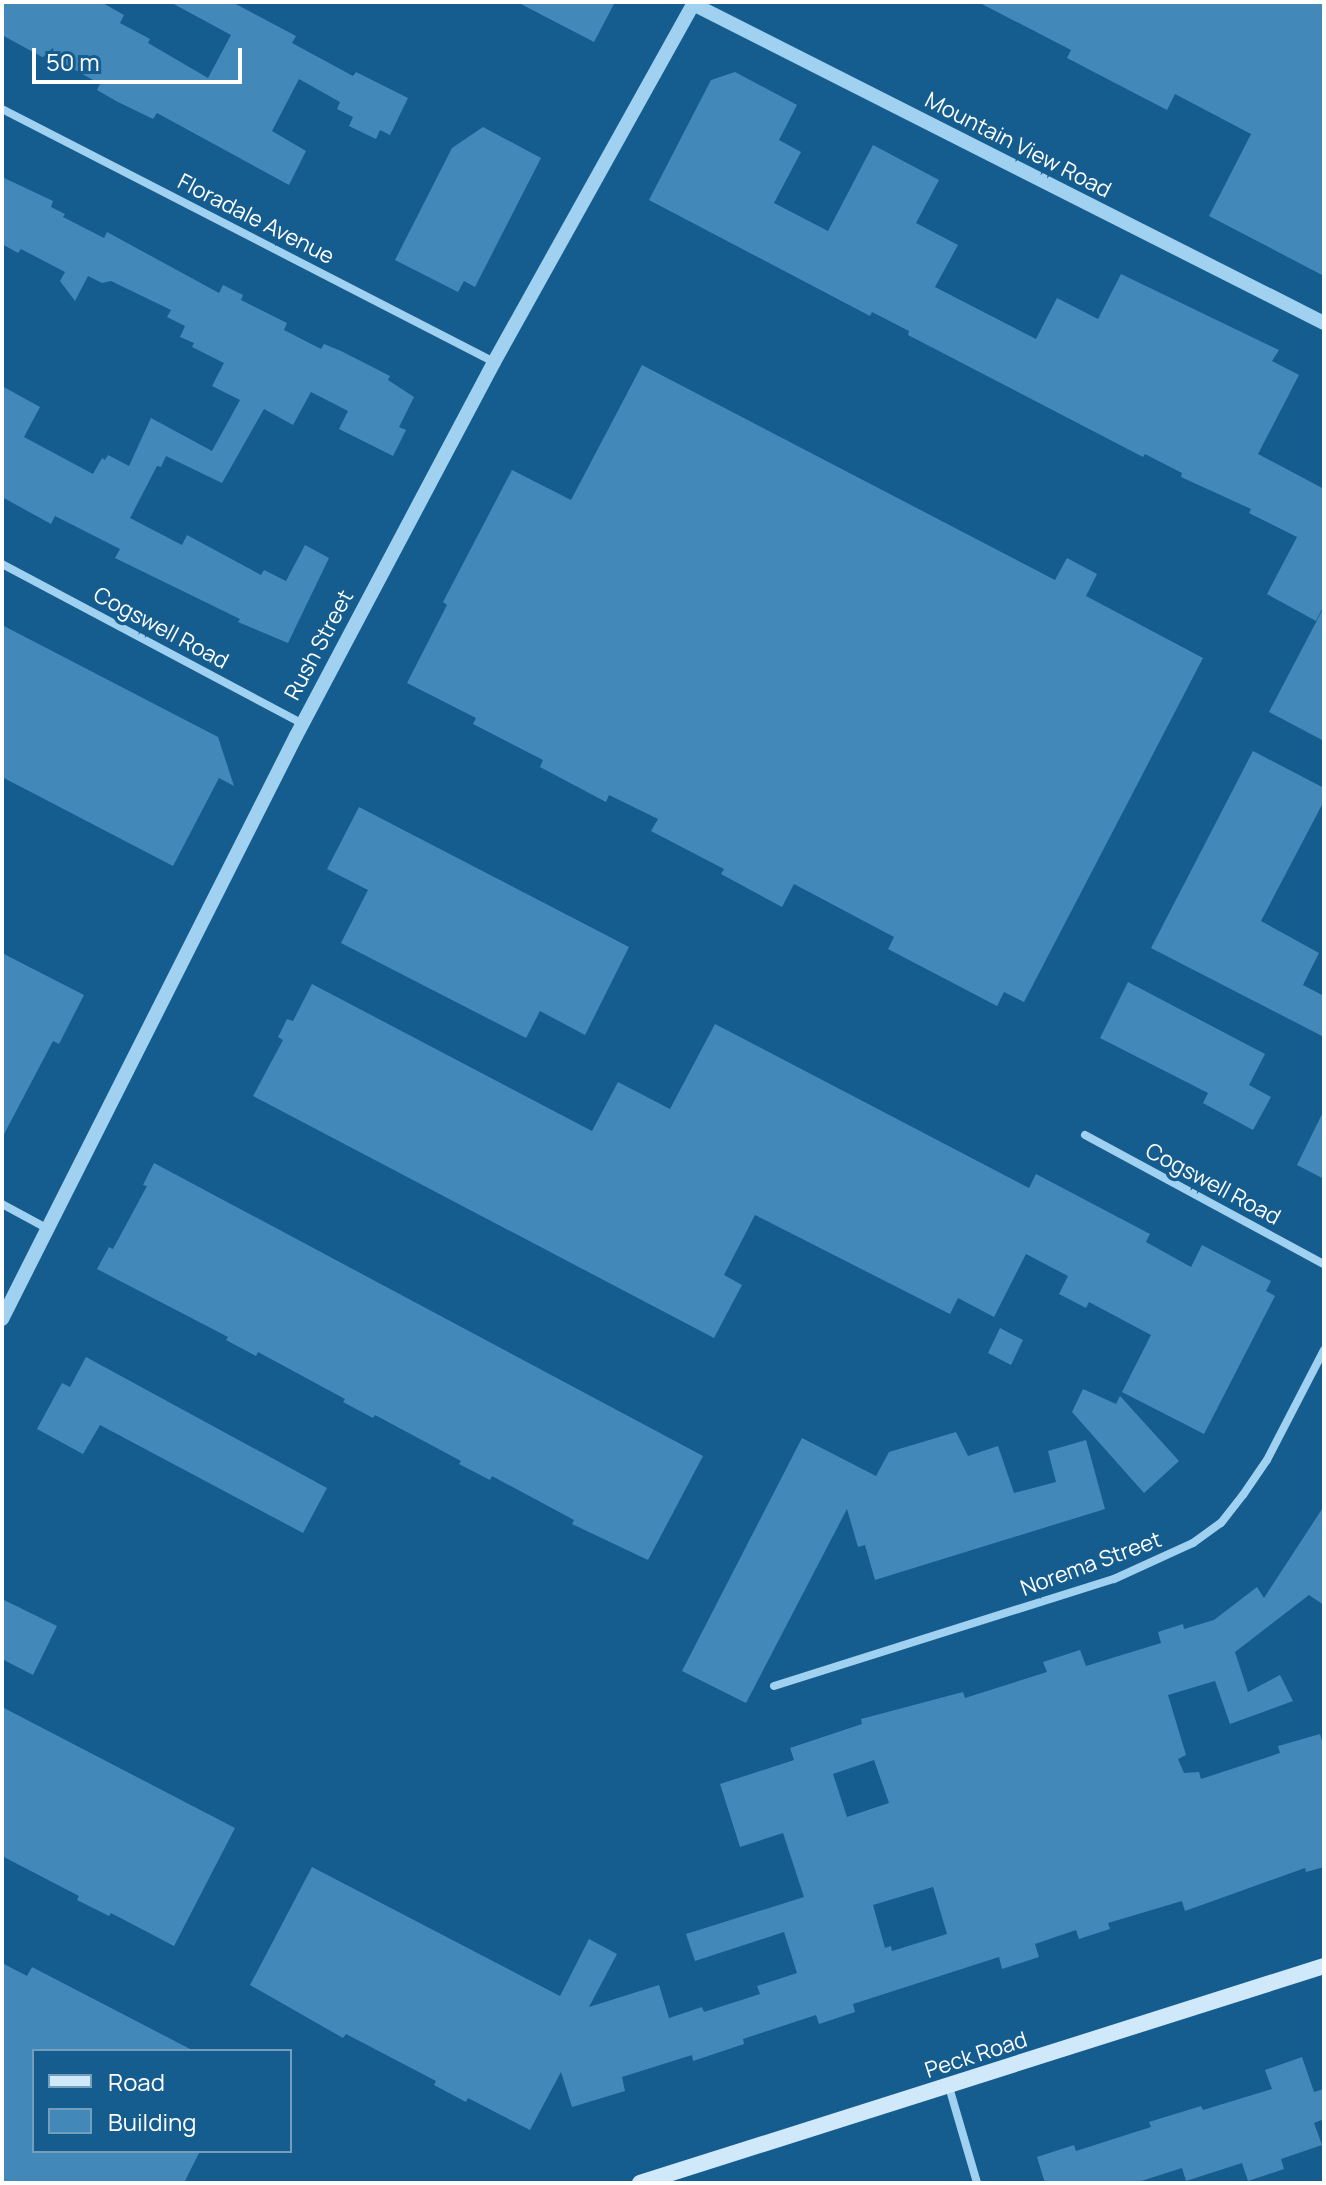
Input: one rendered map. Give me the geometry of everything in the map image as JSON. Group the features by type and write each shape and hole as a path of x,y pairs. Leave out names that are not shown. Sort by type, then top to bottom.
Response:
{"main road":[{"name":"Peck Road","path":"640,2183 1324,1966"}],"street":[{"name":"Mountain View Road","path":"694,3 1324,323"},
{"name":"Rush Street","path":"2,1319 303,724 494,362 694,3"},
{"name":"Floradale Avenue","path":"2,109 494,362"},
{"name":"Cogswell Road","path":"2,564 303,724"},
{"name":"Cogswell Road","path":"1085,1135 1324,1264"},
{"path":"2,1204 48,1229"},
{"name":"Norema Street","path":"774,1686 1114,1579 1193,1543 1221,1523 1267,1460 1324,1350"},
{"path":"949,2087 977,2183"}],"building":[{"path":"2,2 101,2 124,15 120,23 150,39 148,43 208,78 231,35 170,2 232,2 296,36 292,43 353,76 356,72 408,98 390,135 380,130 376,139 349,126 353,117 337,109 340,102 299,79 272,131 306,151 289,185 157,113 153,119 116,101 97,90 100,84 47,54 44,58 2,35"},
{"path":"517,2 615,2 594,42"},
{"path":"978,2 1324,2 1324,276 1209,216 1251,134 1175,94 1167,110 1067,58 1071,50"},
{"path":"735,72 797,105 779,140 801,152 774,203 828,231 873,145 939,180 916,223 958,245 935,287 1036,339 1057,298 1098,319 1121,274 1279,350 1272,361 1299,375 1258,454 1324,489 1324,605 1316,621 1267,594 1297,537 1249,513 1251,509 1181,477 1182,473 1145,454 1143,457 908,335 909,331 872,312 870,316 649,200 711,80"},
{"path":"483,127 541,158 475,287 464,281 458,292 395,260 452,148"},
{"path":"2,177 53,201 51,207 65,214 63,217 104,238 107,232 219,293 223,285 243,295 241,300 287,323 284,330 321,349 324,344 341,351 390,376 388,380 414,397 399,427 406,430 393,456 339,429 348,411 311,392 293,425 264,409 222,483 166,456 161,467 157,466 130,518 182,545 187,535 261,575 264,570 286,581 305,545 329,558 288,643 238,622 240,619 115,558 120,549 55,516 51,524 2,497 2,386 40,407 24,437 93,474 102,458 105,460 108,455 129,466 151,418 212,451 240,400 212,386 224,363 192,347 194,343 180,337 185,326 167,317 171,310 111,281 102,283 88,276 75,301 60,281 65,272 21,249 18,253 2,244"},
{"path":"642,365 1055,580 1067,558 1097,574 1086,596 1203,658 1024,1002 1004,992 997,1006 888,949 894,937 794,884 782,907 721,874 724,869 651,831 658,819 609,795 606,802 540,767 543,760 473,724 476,718 407,683 447,605 443,602 512,470 571,500"},
{"path":"1324,607 1324,741 1269,712"},
{"path":"2,625 218,737 234,786 219,778 173,866 2,777"},
{"path":"1253,751 1324,788 1324,801 1261,921 1319,953 1303,985 1324,996 1324,1037 1151,948"},
{"path":"359,807 629,947 585,1035 540,1011 526,1038 341,943 368,890 327,869"},
{"path":"2,953 84,995 59,1044 53,1041 2,1138"},
{"path":"1128,982 1265,1054 1249,1085 1271,1097 1253,1130 1203,1103 1208,1093 1100,1038"},
{"path":"312,984 592,1131 618,1082 670,1109 715,1024 1029,1188 1036,1174 1150,1234 1146,1242 1191,1267 1202,1245 1271,1281 1266,1291 1275,1296 1204,1434 1122,1392 1151,1335 1089,1302 1086,1308 1059,1294 1068,1276 1026,1254 994,1317 958,1298 950,1314 755,1215 724,1275 742,1285 714,1338 253,1096 283,1040 278,1037 287,1019 293,1021"},
{"path":"1324,1110 1324,1179 1297,1165"},
{"path":"154,1163 703,1456 648,1560 572,1524 574,1520 492,1476 490,1480 459,1464 461,1461 375,1415 373,1418 343,1402 345,1399 258,1352 256,1356 226,1340 228,1337 97,1269 109,1247 113,1249 147,1186 143,1185"},
{"path":"1000,1328 1023,1340 1011,1365 988,1353"},
{"path":"86,1357 327,1488 303,1533 100,1425 83,1454 37,1429 62,1383 70,1387"},
{"path":"1083,1389 1116,1404 1120,1396 1179,1461 1144,1493 1072,1412"},
{"path":"956,1432 968,1456 998,1446 1014,1493 1056,1482 1048,1451 1086,1440 1105,1509 875,1580 865,1545 858,1547 847,1509 746,1703 682,1671 802,1438 876,1476 889,1452"},
{"path":"1324,1506 1324,1605 1309,1595 1235,1652 1248,1692 1280,1675 1293,1701 1230,1724 1215,1681 1168,1695 1186,1755 1178,1759 1184,1773 1199,1772 1201,1779 1280,1753 1278,1746 1320,1734 1324,1747 1324,1867 1306,1872 1305,1868 1185,1911 1182,1901 1108,1923 1110,1929 1079,1939 1076,1930 1035,1944 1039,1957 1002,1969 999,1957 853,2004 855,2012 819,2024 816,2015 743,2039 744,2044 693,2061 692,2055 622,2077 625,2091 572,2107 561,2072 530,2130 468,2098 466,2102 434,2085 436,2081 346,2034 343,2038 250,1985 312,1867 560,1996 589,1939 617,1954 589,2007 659,1985 669,2018 702,2007 704,2012 760,1994 757,1986 797,1973 784,1932 695,1961 686,1934 804,1897 783,1833 740,1847 720,1784 794,1760 790,1748 862,1724 861,1719 963,1692 965,1698 1047,1672 1043,1662 1080,1650 1086,1666 1161,1643 1158,1632 1183,1624 1184,1629 1214,1620 1257,1587 1264,1598","holes":["874,1760 889,1803 847,1817 833,1774","933,1887 947,1934 892,1951 891,1946 885,1948 873,1905"]},
{"path":"2,1599 57,1626 33,1675 2,1659"},
{"path":"2,1707 235,1828 174,1946 111,1913 109,1916 77,1900 79,1896 2,1856"},
{"path":"2,1963 27,1976 32,1967 190,2049 32,2049 32,2153 199,2153 184,2183 2,2183"},
{"path":"1302,2057 1314,2092 1324,2089 1324,2119 1314,2123 1322,2145 1281,2159 1284,2169 1248,2181 1242,2163 1186,2181 1182,2168 1135,2183 1045,2183 1037,2157 1074,2145 1076,2151 1151,2127 1149,2122 1201,2106 1203,2110 1272,2089 1265,2070"}]}
